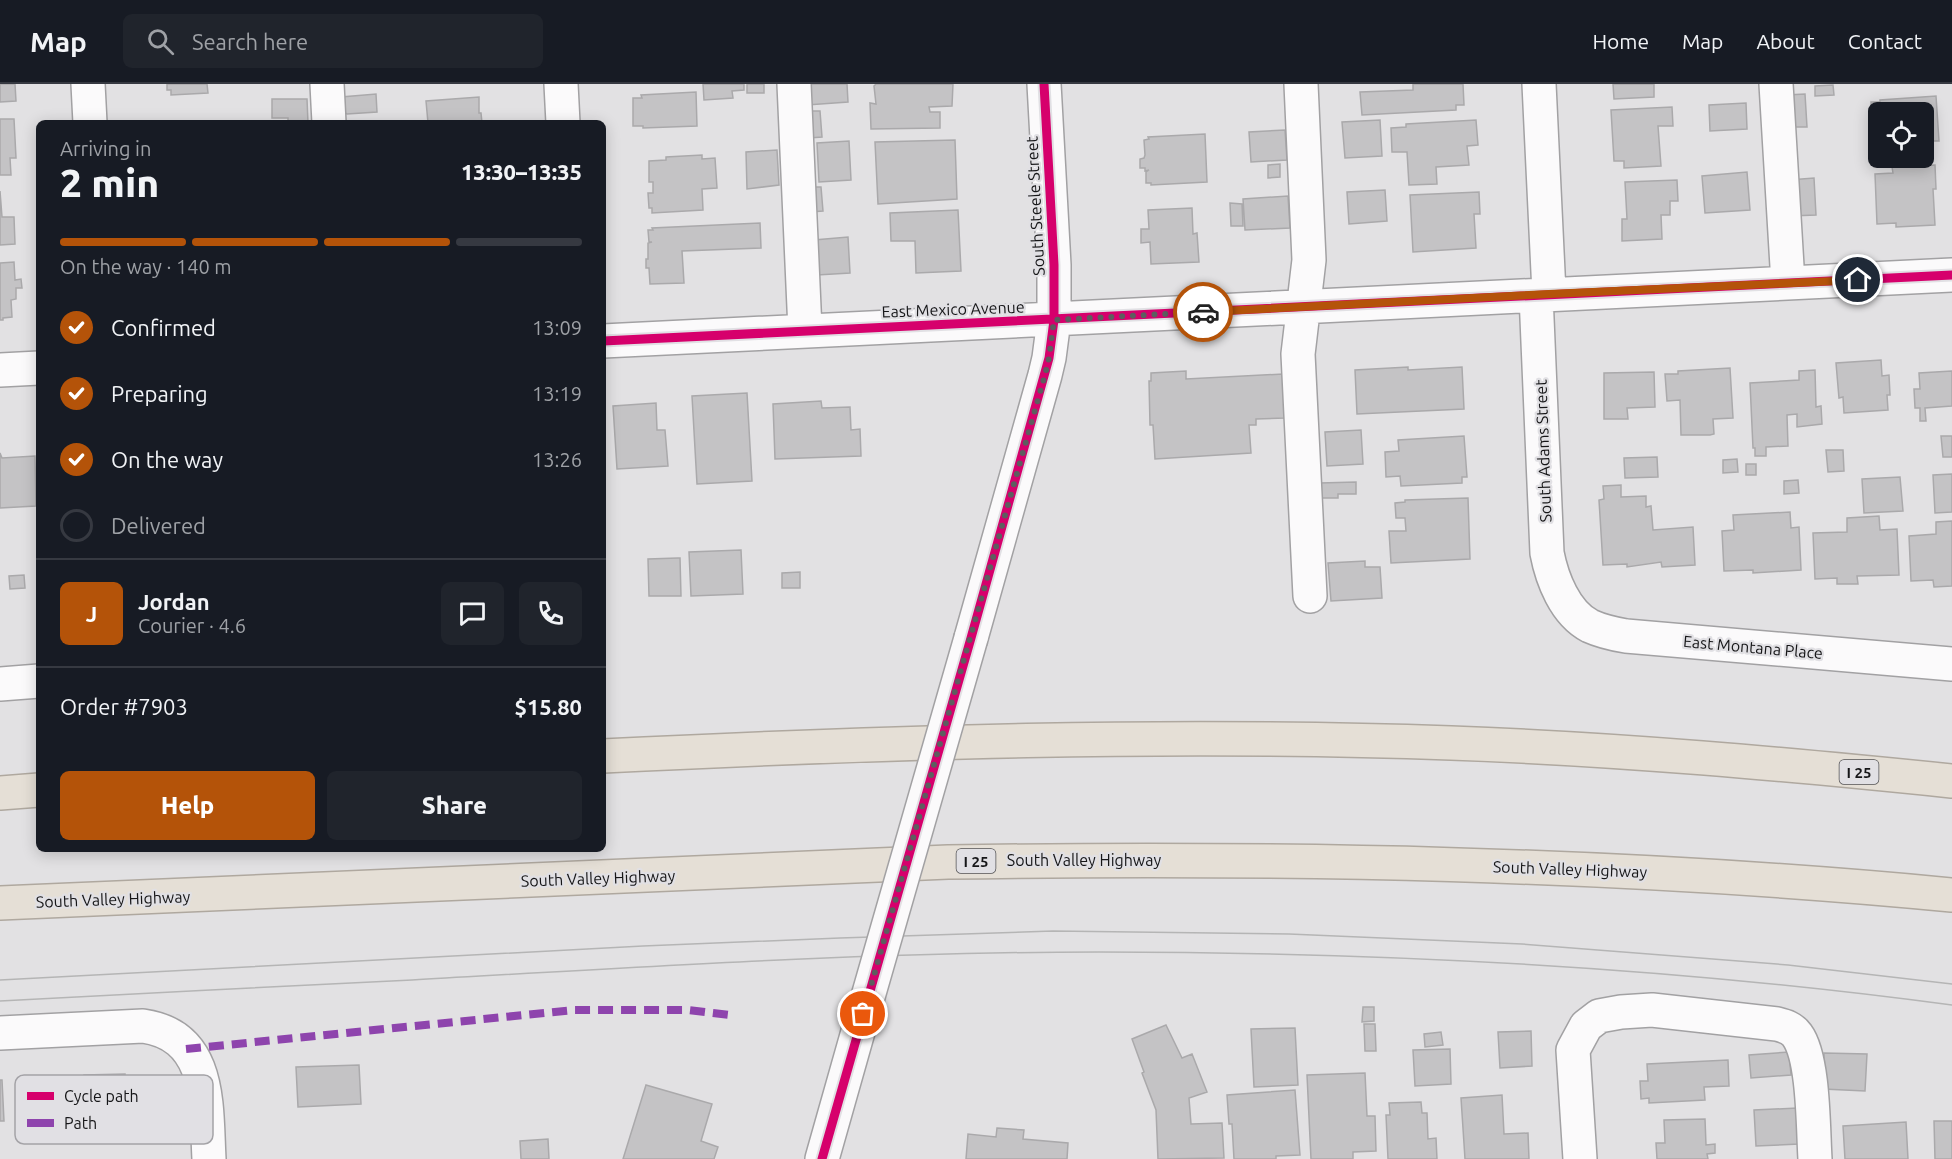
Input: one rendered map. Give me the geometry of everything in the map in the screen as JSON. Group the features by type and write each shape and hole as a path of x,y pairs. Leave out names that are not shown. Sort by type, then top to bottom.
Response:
{"highway":[{"name":"I 25","path":"606,756 1053,740 1205,739 1459,743 1568,748 1952,781"},
{"path":"1766,764 1952,769"},
{"path":"0,792 36,790"},
{"name":"South Valley Highway","path":"0,903 948,862 1090,860 1326,861 1595,870 1718,876 1952,895"}],"street":[{"path":"88,84 90,120"},
{"path":"327,84 328,120"},
{"path":"561,84 563,120"},
{"path":"794,84 805,330"},
{"name":"South Steele Street","path":"822,1159 971,638 1045,375 1051,346 1054,320 1054,265 1044,84"},
{"path":"1301,84 1309,260 1298,354 1310,596"},
{"name":"South Adams Street","path":"1539,84 1547,553 1550,568 1566,602"},
{"path":"1776,84 1788,283"},
{"name":"East Mexico Avenue","path":"606,340 1952,275"},
{"path":"0,370 36,368"},
{"name":"East Montana Place","path":"1566,602 1576,616 1589,625 1605,632 1626,636 1952,664"},
{"path":"0,684 36,681"},
{"path":"1580,1159 1573,1050 1586,1026 1599,1016 1652,1010 1777,1023 1796,1033 1807,1057 1815,1159"},
{"path":"0,1033 153,1027 177,1040 197,1062 201,1075"},
{"path":"208,1144 209,1159"}],"building":[{"path":"0,84 15,84 16,101 0,102"},
{"path":"167,84 207,84 208,93 171,95 171,90 167,90"},
{"path":"703,84 744,84 744,90 732,91 733,98 704,100"},
{"path":"747,84 764,84 764,93 747,93"},
{"path":"806,84 847,84 848,102 807,105"},
{"path":"876,84 953,84 952,106 929,107 930,112 940,112 940,128 871,129 870,103 876,104 874,86"},
{"path":"1413,84 1463,84 1464,105 1456,105 1456,110 1362,115 1360,92 1413,90"},
{"path":"1613,84 1654,84 1654,97 1614,99"},
{"path":"1833,85 1834,95 1815,96 1815,86"},
{"path":"696,92 697,126 643,128 643,126 633,126 633,98 642,98 641,95"},
{"path":"376,94 377,112 347,114 341,110 341,97"},
{"path":"1805,94 1807,127 1784,127 1786,95"},
{"path":"1936,96 1939,141 1934,141 1934,102 1880,102 1880,100"},
{"path":"479,97 479,113 481,113 482,120 428,120 426,101"},
{"path":"272,99 307,99 308,120 272,118"},
{"path":"1746,103 1747,129 1710,131 1709,105"},
{"path":"1672,107 1673,126 1658,126 1661,166 1624,168 1624,161 1614,161 1611,110"},
{"path":"807,111 820,111 822,137 809,138"},
{"path":"0,119 14,119 16,158 10,158 11,175 0,175"},
{"path":"1380,120 1382,156 1345,158 1342,122"},
{"path":"1476,120 1478,145 1467,146 1469,165 1436,167 1437,184 1409,185 1407,152 1392,152 1391,128 1406,127 1406,124"},
{"path":"1285,130 1287,160 1251,162 1249,132"},
{"path":"1205,134 1207,182 1151,185 1151,183 1146,183 1146,172 1149,170 1145,171 1145,168 1140,168 1140,159 1145,155 1144,140 1149,139 1148,137"},
{"path":"955,140 957,199 878,204 875,142"},
{"path":"849,141 851,180 819,182 817,143"},
{"path":"777,150 779,185 747,189 746,152"},
{"path":"702,155 702,159 715,158 717,188 702,189 703,210 652,213 652,208 649,208 648,193 653,193 653,182 649,182 649,161 666,160 666,157"},
{"path":"1280,164 1280,177 1268,178 1268,165"},
{"path":"1934,165 1935,225 1896,227 1896,223 1877,224 1875,174 1893,173 1892,168 1934,168"},
{"path":"1747,172 1750,210 1705,213 1702,176"},
{"path":"1814,178 1816,215 1790,216 1789,180"},
{"path":"1677,180 1678,201 1670,201 1670,215 1661,215 1662,239 1622,241 1622,219 1627,219 1625,182"},
{"path":"808,187 821,187 823,211 810,212"},
{"path":"1385,190 1387,221 1349,224 1347,192"},
{"path":"0,191 2,217 14,217 15,244 0,245"},
{"path":"1479,192 1480,214 1474,214 1476,248 1413,252 1410,195"},
{"path":"1288,196 1290,228 1245,230 1243,199"},
{"path":"1230,203 1242,204 1243,226 1231,226"},
{"path":"1192,208 1193,234 1197,233 1199,262 1151,264 1150,242 1141,243 1141,229 1149,229 1148,210"},
{"path":"958,210 961,271 916,273 915,241 891,241 890,213"},
{"path":"760,223 761,248 682,251 684,283 650,284 646,259 648,259 648,243 652,242 649,242 648,230"},
{"path":"848,237 850,273 817,275 814,240"},
{"path":"14,262 15,280 21,279 22,288 16,288 16,299 11,300 12,317 0,320 0,263"},
{"path":"1881,360 1882,376 1889,375 1888,410 1844,413 1843,397 1839,398 1836,363"},
{"path":"1408,367 1408,370 1462,367 1464,409 1357,414 1355,370"},
{"path":"1730,368 1733,418 1713,419 1714,434 1681,435 1680,400 1667,401 1665,374"},
{"path":"1815,370 1816,407 1821,406 1822,424 1797,427 1797,414 1787,415 1788,446 1766,447 1766,456 1755,456 1750,383 1799,380 1799,371"},
{"path":"1186,371 1186,379 1283,374 1285,418 1256,419 1256,425 1249,425 1251,453 1155,459 1153,425 1150,425 1149,381 1151,381 1151,373"},
{"path":"1952,371 1952,406 1925,408 1926,421 1920,421 1920,408 1915,408 1914,389 1920,389 1919,373"},
{"path":"1654,372 1655,407 1627,408 1628,419 1604,419 1604,373"},
{"path":"747,393 752,481 697,484 692,396"},
{"path":"821,401 822,408 850,407 851,430 860,429 861,456 775,459 773,404"},
{"path":"656,403 657,430 665,430 668,466 617,469 613,406"},
{"path":"1361,430 1363,464 1327,466 1325,432"},
{"path":"1464,436 1467,477 1462,477 1462,483 1401,486 1400,476 1386,477 1385,452 1399,451 1398,440"},
{"path":"1941,436 1952,436 1952,457 1943,457"},
{"path":"1826,450 1843,450 1844,471 1828,472"},
{"path":"0,453 2,458 35,456 36,506 0,508"},
{"path":"1657,457 1658,477 1625,478 1624,458"},
{"path":"1737,459 1738,472 1723,473 1723,460"},
{"path":"1746,464 1756,464 1756,475 1746,475"},
{"path":"1952,474 1952,512 1935,513 1933,475"},
{"path":"1900,477 1903,511 1864,513 1862,479"},
{"path":"1798,480 1799,493 1784,494 1784,481"},
{"path":"1356,482 1356,494 1338,494 1338,498 1321,498 1320,483"},
{"path":"1621,485 1621,497 1646,496 1646,507 1651,506 1653,530 1693,527 1695,565 1662,567 1661,562 1627,567 1627,564 1603,565 1599,500 1604,499 1603,486"},
{"path":"1468,498 1470,559 1391,563 1389,531 1406,531 1405,518 1396,518 1395,503 1405,502 1405,500"},
{"path":"1790,512 1791,528 1799,527 1801,570 1753,573 1753,570 1724,571 1722,531 1734,530 1733,515"},
{"path":"1879,516 1880,530 1897,529 1899,575 1857,576 1858,584 1837,584 1837,578 1815,579 1813,533 1847,532 1847,518"},
{"path":"1952,521 1952,586 1934,587 1933,580 1911,581 1909,536 1936,534 1936,522"},
{"path":"741,550 743,594 691,596 689,552"},
{"path":"680,558 681,596 649,596 648,559"},
{"path":"1365,561 1365,567 1380,567 1382,598 1331,601 1328,563"},
{"path":"800,572 800,588 782,588 782,573"},
{"path":"24,575 25,588 10,589 9,576"},
{"path":"1363,1007 1374,1007 1374,1021 1362,1022"},
{"path":"1364,1024 1375,1024 1376,1051 1365,1051"},
{"path":"1166,1025 1182,1058 1192,1054 1207,1092 1189,1098 1191,1124 1222,1123 1224,1158 1158,1159 1156,1110 1132,1039"},
{"path":"1295,1028 1298,1085 1254,1087 1251,1029"},
{"path":"1531,1031 1532,1066 1500,1068 1498,1032"},
{"path":"1441,1032 1443,1045 1425,1047 1424,1034"},
{"path":"1450,1049 1451,1084 1415,1086 1413,1050"},
{"path":"1789,1052 1791,1075 1751,1078 1749,1055"},
{"path":"1824,1053 1867,1054 1865,1091 1823,1089"},
{"path":"1728,1060 1729,1086 1704,1087 1705,1100 1649,1103 1649,1098 1641,1099 1640,1081 1648,1081 1647,1064"},
{"path":"359,1065 361,1104 298,1107 296,1067"},
{"path":"1365,1073 1367,1116 1375,1116 1376,1151 1353,1152 1353,1159 1311,1159 1307,1075"},
{"path":"0,1080 2,1080 4,1121 0,1121"},
{"path":"646,1085 712,1104 701,1141 718,1147 714,1159 623,1159"},
{"path":"1295,1090 1300,1155 1276,1156 1276,1159 1234,1159 1232,1124 1229,1124 1227,1095"},
{"path":"1502,1095 1504,1134 1528,1133 1529,1159 1465,1159 1461,1098"},
{"path":"1421,1102 1422,1113 1427,1113 1428,1139 1436,1138 1437,1159 1388,1159 1386,1115 1390,1115 1389,1103"},
{"path":"1797,1108 1799,1144 1756,1146 1754,1110"},
{"path":"1705,1119 1706,1145 1715,1144 1715,1153 1707,1154 1708,1159 1657,1159 1656,1143 1665,1143 1664,1120"},
{"path":"1934,1121 1952,1121 1952,1159 1935,1159"},
{"path":"1906,1122 1908,1159 1845,1159 1843,1126"},
{"path":"997,1128 1024,1130 1023,1139 1068,1143 1067,1159 966,1159 968,1134 996,1137"},
{"path":"548,1139 549,1159 521,1159 520,1141"}],"tram line":[{"path":"0,980 643,946 1053,931 1289,934 1522,944 1788,965 1952,984"},
{"path":"0,1001 756,961 1099,952 1313,955 1527,964 1740,981 1952,1005"}],"marked path":[{"path":"186,1049 574,1010 688,1010 730,1015"}],"cycle path":[{"path":"822,1159 1049,358 1054,320 1054,265 1044,84"},
{"path":"606,341 1952,275"}],"way so far":[{"path":"863,1014 1045,375 1054,320 1203,312"}],"route":[{"path":"1203,312 1858,280"}]}
